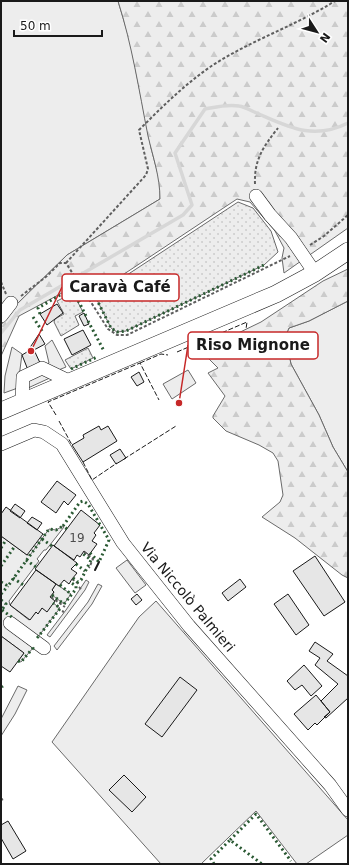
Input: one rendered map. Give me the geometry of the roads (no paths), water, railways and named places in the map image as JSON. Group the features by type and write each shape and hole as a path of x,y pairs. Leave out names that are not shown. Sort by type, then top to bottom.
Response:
{"main road":[{"path":"1,411 276,294 315,273 348,251"}],"street":[{"path":"256,196 315,273"},
{"path":"1,316 11,303"},
{"path":"22,401 23,377 42,368 69,381"},
{"name":"Via Niccolò Palmieri","path":"1,444 34,430 44,432 62,444 123,544 189,626 330,785 348,810"},
{"path":"10,623 44,648"}],"waterway":[{"path":"1,333 20,310 183,215 192,205 175,153 205,109 235,105 244,107 282,124 303,130 313,131 324,131 348,123"}],"place":[{"name":"Caravà Café","path":"31,351"},
{"name":"Riso Mignone","path":"179,403"}]}
